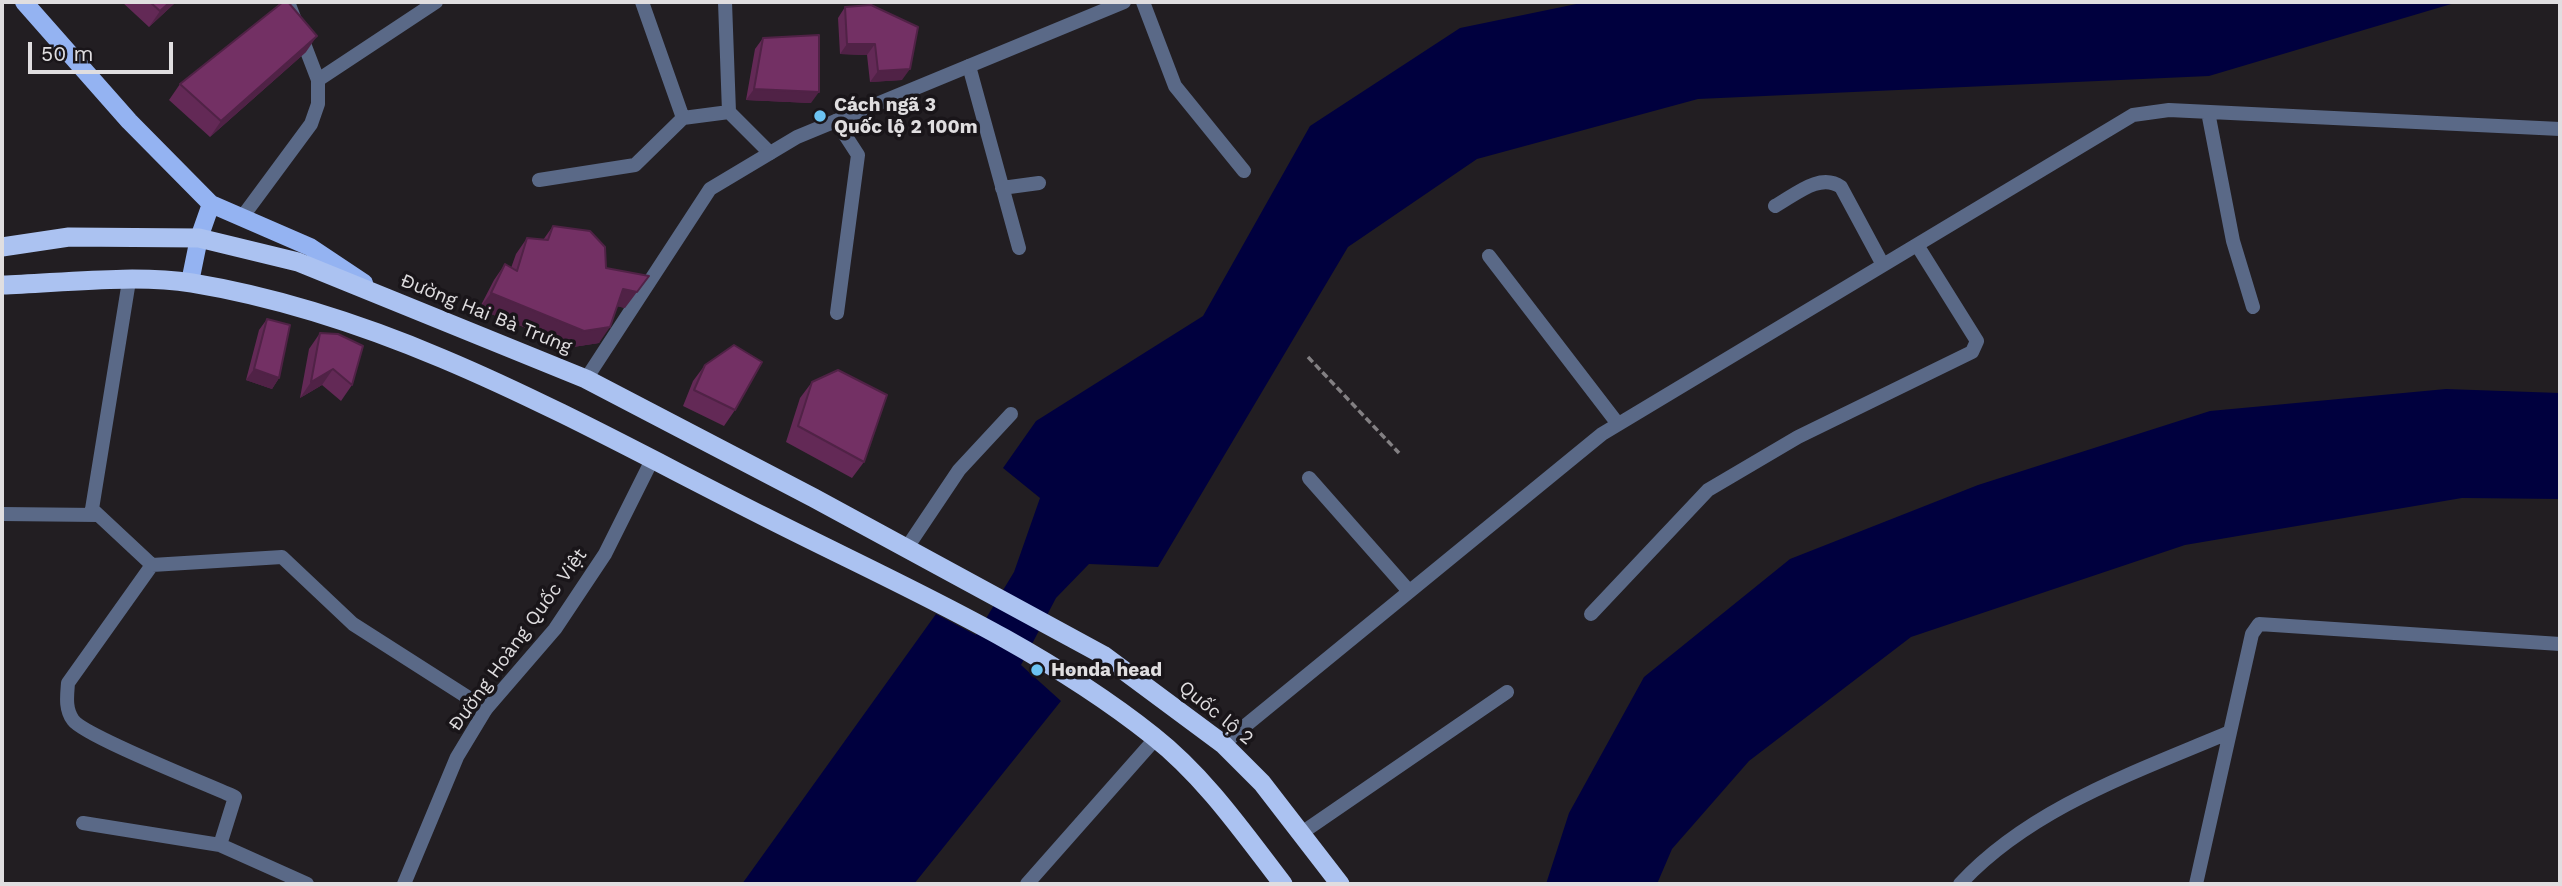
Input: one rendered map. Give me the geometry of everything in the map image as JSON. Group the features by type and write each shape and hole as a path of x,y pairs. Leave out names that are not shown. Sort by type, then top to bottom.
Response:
{"highway":[{"name":"Đường Hai Bà Trưng","path":"2,247 68,237 199,238 298,262 586,379 912,553"},
{"path":"2,285 190,282 298,307 405,341 561,411 652,460 1009,640 1065,673 1156,738 1212,792 1283,884"},
{"name":"Quốc lộ 2","path":"912,553 1103,655 1223,744 1262,783 1303,832 1340,884"}],"main road":[{"path":"24,2 129,121 211,204 310,247 391,301"},
{"path":"190,282 199,238 211,204"}],"street":[{"path":"243,216 311,124 318,104 318,80 288,2"},
{"path":"318,80 436,2"},
{"path":"642,2 683,118"},
{"path":"724,2 729,112 770,153"},
{"path":"586,379 710,189 797,137 1124,2"},
{"path":"1143,2 1175,86 1244,171"},
{"path":"969,66 1018,248"},
{"path":"1223,744 1408,590 1618,424 2133,115 2156,110 2560,129"},
{"path":"538,180 635,164 683,118 729,112"},
{"path":"2208,112 2227,217 2253,307"},
{"path":"836,121 858,155 837,313"},
{"path":"1775,206 1818,182 1834,182 1841,187 1884,265"},
{"path":"1002,188 1039,183"},
{"path":"1591,614 1708,490 1798,437 1972,352 1977,341 1917,245"},
{"path":"1489,256 1618,424"},
{"path":"129,281 92,509 152,565 282,557 352,624 486,709"},
{"path":"912,553 959,470 1010,414"},
{"name":"Đường Hoàng Quốc Việt","path":"404,884 457,757 486,709 555,629 605,554 652,460"},
{"path":"1309,478 1408,590"},
{"path":"2,514 98,515"},
{"path":"152,565 68,683 66,706 74,722 110,742 235,797 220,845"},
{"path":"2196,884 2255,627 2265,622 2560,644"},
{"path":"1303,832 1507,692"},
{"path":"1959,884 2005,841 2061,808 2122,778 2230,732"},
{"path":"1027,884 1156,738"},
{"path":"83,823 220,845 307,884"}],"path":[{"path":"1308,357 1399,453"}],"shaded area":[{"path":"1586,2 2458,2 2209,76 1698,99 1477,159 1348,247 1158,567 1089,564 1056,598 1021,665 1061,701 914,884 742,884 936,614 976,635 1014,572 1040,498 1003,468 1036,421 1203,316 1310,126 1460,28"},
{"path":"2446,389 2560,393 2560,499 2462,498 2185,545 1911,637 1749,761 1672,849 1657,884 1546,884 1569,813 1644,677 1790,559 1978,485 2210,411"}],"building":[{"path":"150,2 170,2 160,11"},
{"path":"283,2 288,2 317,36 221,121 180,84"},
{"path":"871,5 918,27 910,69 878,71 875,44 847,44 845,7"},
{"path":"819,35 819,92 754,89 763,38"},
{"path":"553,226 590,231 605,247 606,268 649,276 637,292 623,289 610,327 584,331 491,293 505,264 517,271 527,238 548,240"},
{"path":"267,319 290,325 279,378 254,369"},
{"path":"320,333 338,334 363,346 352,385 333,369 311,382"},
{"path":"734,345 762,362 735,410 694,390 705,365"},
{"path":"838,370 887,395 864,462 798,426 812,382"}],"place":[{"name":"Cách ngã 3 Quốc lộ 2 100m","path":"820,116"},
{"name":"Honda head","path":"1037,670"}]}
